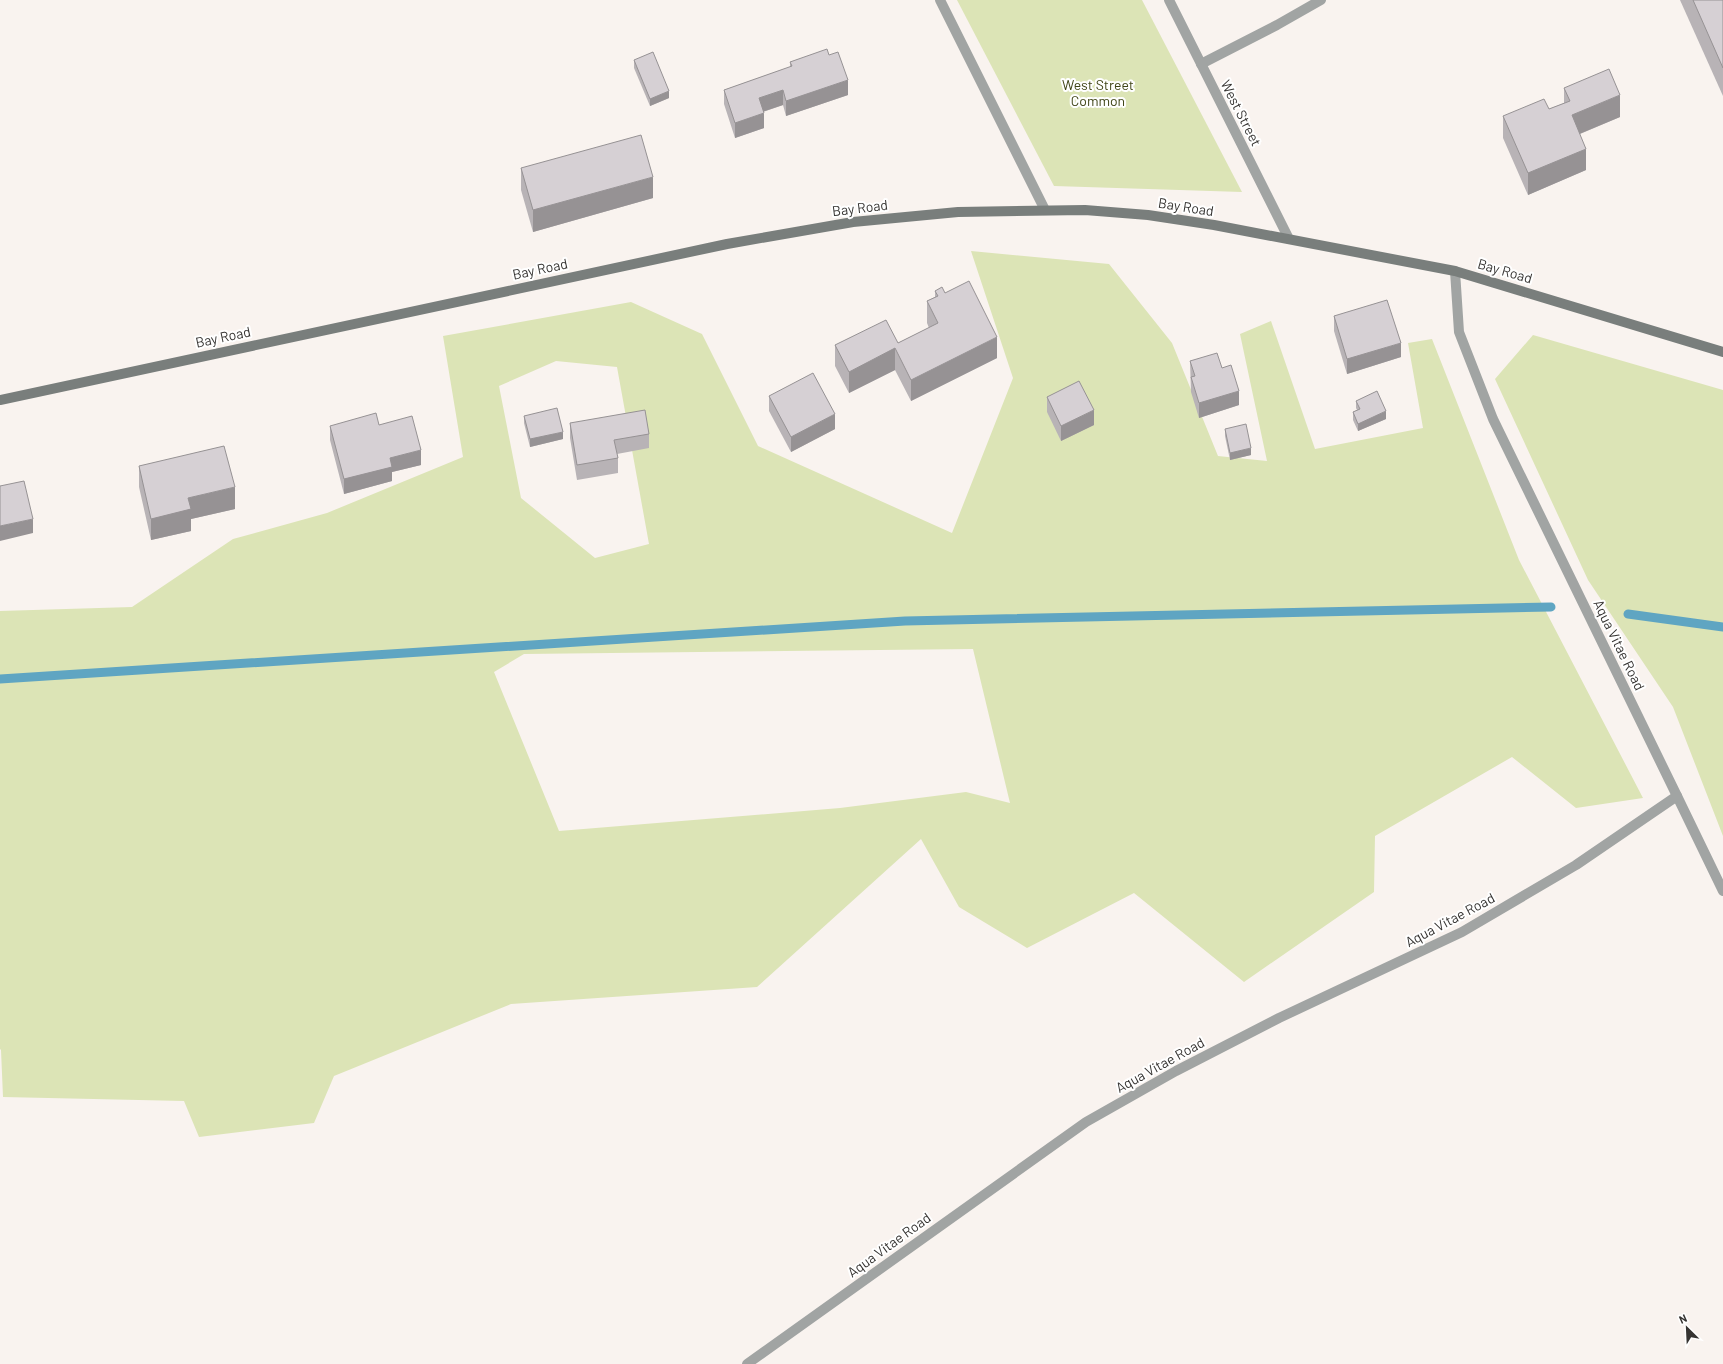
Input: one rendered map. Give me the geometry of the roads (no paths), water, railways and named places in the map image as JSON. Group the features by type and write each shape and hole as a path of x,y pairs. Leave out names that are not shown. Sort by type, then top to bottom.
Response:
{"main road":[{"name":"Bay Road","path":"0,400 727,244 853,222 958,212 1086,210 1148,215 1214,225 1455,271 1723,352"}],"street":[{"path":"940,0 1045,210"},
{"name":"West Street","path":"1168,0 1289,239"},
{"path":"1201,64 1277,25 1321,0"},
{"name":"Aqua Vitae Road","path":"747,1364 1086,1122 1176,1071 1280,1018 1462,932 1576,865 1677,796 1493,419 1459,332 1455,271"},
{"path":"1677,796 1723,891"}],"waterway":[{"path":"0,679 905,621 1551,607"},
{"path":"1628,614 1723,627"}],"park label":[{"name":"West Street Common","path":"1098,94"}]}
